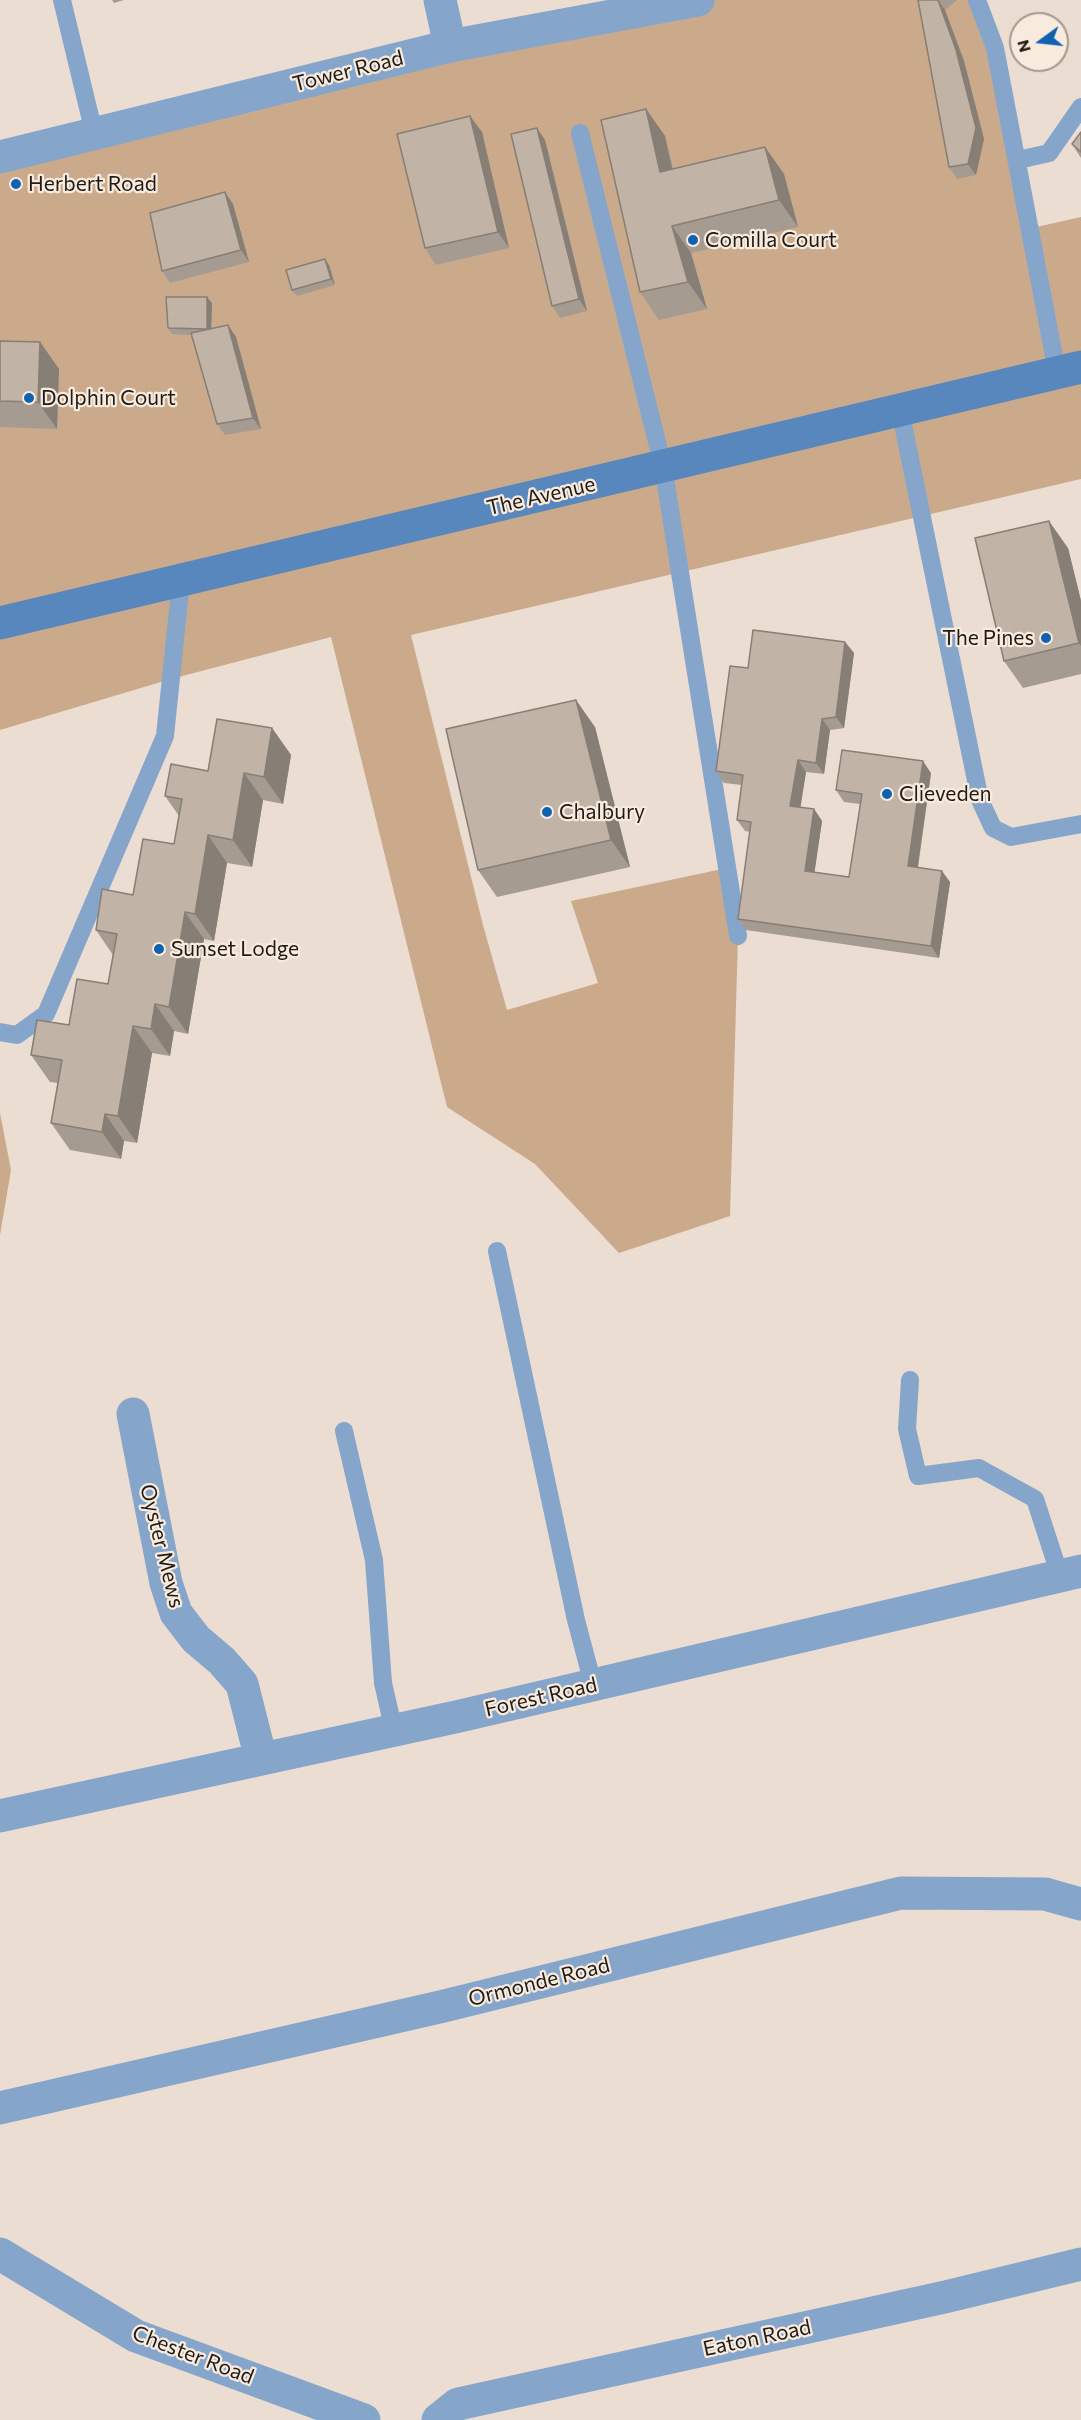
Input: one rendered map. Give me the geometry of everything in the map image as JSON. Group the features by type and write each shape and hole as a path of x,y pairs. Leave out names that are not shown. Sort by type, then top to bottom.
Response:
{"main road":[{"name":"The Avenue","path":"0,623 1069,369"}],"street":[{"path":"440,0 450,46"},
{"name":"Tower Road","path":"0,157 450,46 698,0"},
{"name":"Oyster Mews","path":"133,1414 166,1583 176,1613 196,1639 222,1661 242,1684 261,1759"},
{"name":"Forest Road","path":"0,1816 394,1731 1071,1573"},
{"name":"Ormonde Road","path":"0,2108 444,2006 901,1893 1045,1894 1081,1904"},
{"name":"Chester Road","path":"0,2254 136,2336 364,2420"},
{"name":"Eaton Road","path":"438,2420 458,2404 945,2297 1081,2264"}],"lane":[{"path":"62,0 94,133"},
{"path":"977,0 995,48 1018,160 1069,369"},
{"path":"1018,160 1049,153 1081,107"},
{"path":"580,133 663,466 738,936"},
{"path":"900,410 980,800 993,828 1011,837 1081,824"},
{"path":"9,1034 46,1014 165,736 181,581"},
{"path":"497,1251 574,1608 593,1684"},
{"path":"910,1380 907,1429 918,1476 979,1468 1035,1499 1071,1573"},
{"path":"344,1431 374,1560 383,1683 394,1731"}],"shaded area":[{"path":"698,0 977,0 1032,228 1081,217 1081,479 411,635 483,925 507,1010 598,983 571,901 727,868 738,936 730,1216 619,1253 535,1164 447,1107 331,637 171,679 0,730 0,157"},
{"path":"0,1113 11,1170 0,1235"}],"building":[{"path":"918,0 938,0 956,50 976,128 968,164 949,167"},
{"path":"646,109 660,172 765,147 779,200 672,226 688,282 640,292 601,120"},
{"path":"470,116 498,232 425,248 397,134"},
{"path":"537,128 579,299 552,306 511,134"},
{"path":"1081,132 1081,152 1072,144"},
{"path":"225,192 241,250 162,271 150,213"},
{"path":"325,259 331,279 292,290 286,270"},
{"path":"166,297 207,297 207,329 168,328"},
{"path":"228,325 253,418 217,424 191,333"},
{"path":"0,341 40,342 38,402 0,401"},
{"name":"The Pines","path":"1049,521 1079,643 1004,661 975,538"},
{"name":"Clieveden","path":"753,630 845,642 836,717 822,719 816,763 798,760 790,806 814,809 805,871 849,877 862,794 836,790 842,750 923,761 908,866 942,871 931,946 738,919 751,822 737,820 743,775 716,771 730,666 748,668"},
{"name":"Chalbury","path":"576,700 611,840 478,870 446,729"},
{"path":"217,719 272,728 264,777 244,773 233,840 208,835 195,914 185,912 169,1007 155,1004 151,1029 133,1026 118,1116 105,1114 102,1132 51,1123 62,1060 31,1055 37,1020 69,1025 77,979 108,984 117,934 96,930 102,889 133,895 143,839 174,844 182,799 165,796 171,764 208,771"}],"place":[{"name":"Herbert Road","path":"16,184"},
{"name":"Comilla Court","path":"693,240"},
{"name":"Dolphin Court","path":"29,398"},
{"name":"The Pines","path":"1046,638"},
{"name":"Clieveden","path":"887,794"},
{"name":"Chalbury","path":"547,812"},
{"name":"Sunset Lodge","path":"159,949"}]}
